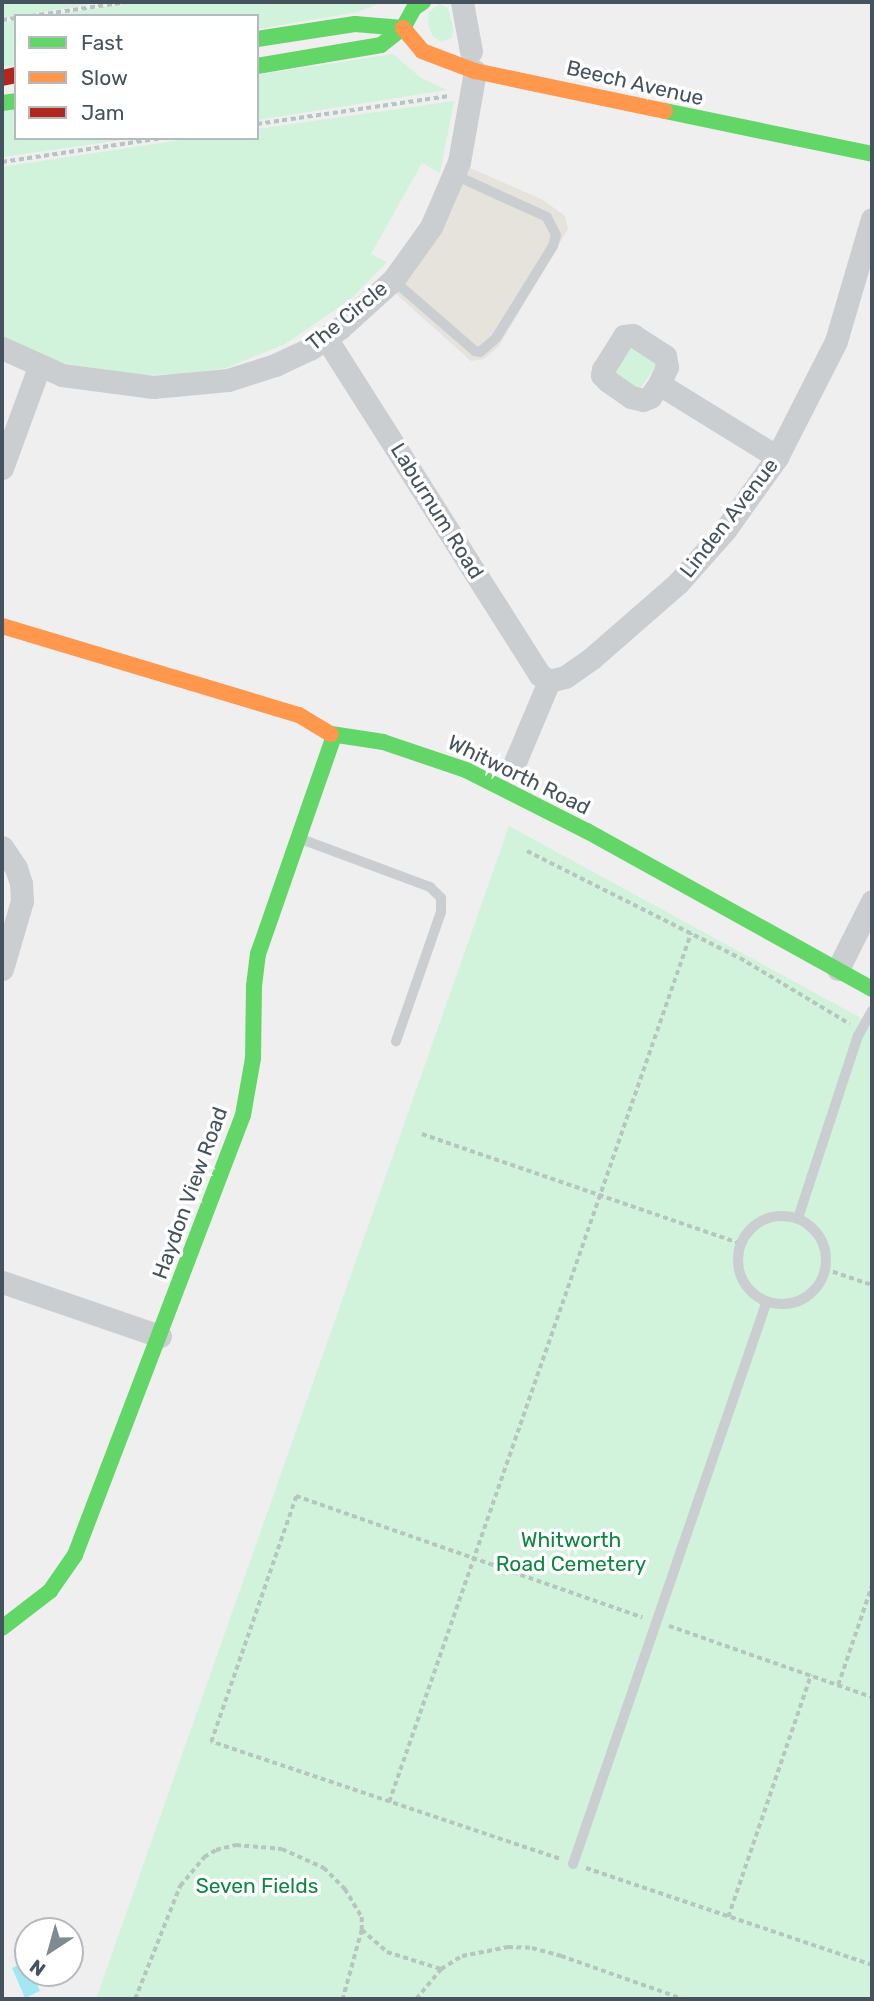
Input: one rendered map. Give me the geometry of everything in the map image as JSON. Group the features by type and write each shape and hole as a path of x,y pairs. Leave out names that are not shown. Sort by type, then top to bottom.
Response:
{"street":[{"path":"259,66 381,45 402,28 414,8 422,2"},
{"name":"The Circle","path":"2,348 39,367 62,375 122,386 201,384 275,365 326,338 393,280 431,227 455,175 472,96 473,61 462,2"},
{"path":"259,39 355,24 402,28"},
{"name":"Beech Avenue","path":"402,28 422,51 872,154"},
{"name":"Linden Avenue","path":"549,681 565,677 592,658 678,583 725,530 777,457 835,341 872,219"},
{"name":"Laburnum Road","path":"326,338 540,675 549,681"},
{"path":"2,468 39,367"},
{"path":"659,384 777,457"},
{"name":"Whitworth Road","path":"2,626 299,715 334,736 394,745 426,755 491,782 872,989"},
{"path":"515,762 549,681"},
{"name":"Haydon View Road","path":"2,1628 50,1591 75,1555 243,1115 253,1058 254,986 258,954 334,736"},
{"path":"2,847 16,867 21,883 22,901 2,969"},
{"path":"838,969 872,901"},
{"path":"2,1282 160,1336"}],"lane":[{"path":"393,280 475,351 480,352 496,338 553,246 556,235 547,217 455,175"},
{"path":"298,837 430,887 441,898 441,912 396,1041"},
{"path":"797,1218 861,1030 872,1011"},
{"path":"770,1217 797,1218 819,1236 825,1248 825,1269 817,1288 794,1303 767,1301 755,1295 739,1272 741,1244 758,1223 770,1217"},
{"path":"573,1864 767,1301"}],"path":[{"path":"45,14 127,2"},
{"path":"259,124 472,96"},
{"path":"2,162 149,140"},
{"path":"527,851 691,933 861,1030"},
{"path":"388,1802 691,933"},
{"path":"422,1134 741,1244"},
{"path":"825,1269 872,1286"},
{"path":"872,1697 296,1496 211,1742 872,1965"},
{"path":"838,1685 872,1585"},
{"path":"728,1917 811,1675"},
{"path":"135,1999 180,1886 194,1866 216,1850 236,1845 272,1847 324,1868 345,1889 362,1917 362,1930 343,1999"},
{"path":"362,1930 387,1952 441,1969"},
{"path":"416,1999 441,1969 462,1956 488,1949 532,1948 683,1999"}],"shaded area":[{"path":"468,167 543,200 565,216 568,229 499,346 484,359 471,361 395,293"}],"green space":[{"path":"2,2 106,2 14,14 2,18"},
{"path":"138,2 383,2 358,12 259,29 259,14 58,14"},
{"path":"439,4 448,8 453,27 452,37 442,42 433,37 428,24 429,12"},
{"path":"14,20 14,65 2,67 2,23"},
{"path":"393,54 421,78 447,90 259,120 259,75"},
{"path":"454,101 440,173 422,163 371,254 387,262 351,299 285,344 226,368 180,374 141,375 68,364 33,353 2,338 2,167 181,140 259,140 259,129"},
{"path":"14,104 14,140 121,140 2,157 2,107"},
{"path":"629,344 656,359 656,366 639,390 613,375 613,368"},
{"name":"Whitworth Road Cemetery","path":"509,826 872,1024 872,1999 96,1999"}],"water":[{"path":"20,1987 38,1987 40,1991 25,1998"}],"traffic: fast":[{"path":"259,66 381,45 403,28 414,8 423,2"},
{"path":"259,39 355,24 403,28"},
{"path":"2,103 14,101"},
{"path":"665,111 872,154"},
{"path":"331,734 383,742 466,770 587,831 872,989"},
{"path":"2,1628 50,1591 75,1555 243,1115 253,1058 254,986 258,954 334,736"}],"traffic: slow":[{"path":"403,28 422,51 475,71 665,111"},
{"path":"2,626 299,715 331,734"}],"traffic: jam":[{"path":"2,78 14,75"}],"park label":[{"name":"Seven Fields","path":"257,1886"}]}
